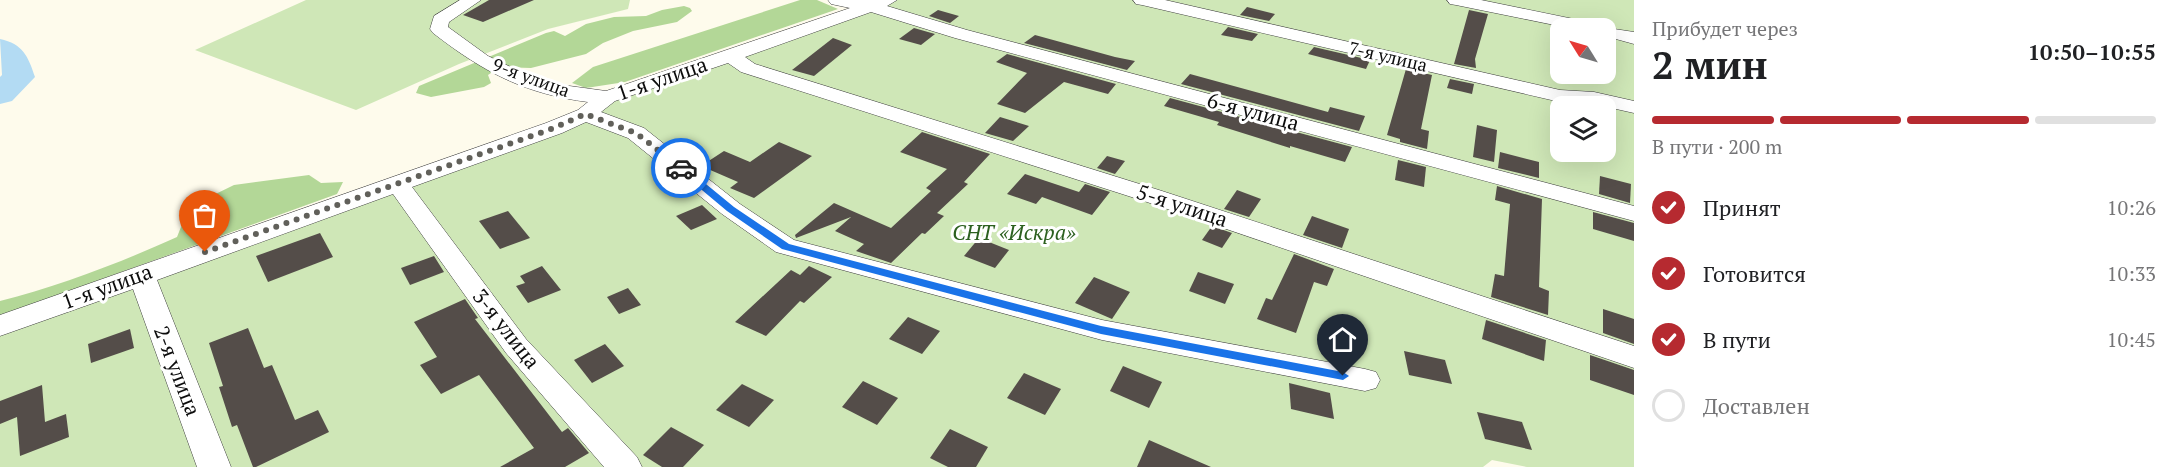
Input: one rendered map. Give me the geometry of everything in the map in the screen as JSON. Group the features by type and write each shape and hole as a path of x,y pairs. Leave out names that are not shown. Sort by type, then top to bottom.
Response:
{"street":[{"name":"9-я улица","path":"472,0 440,20 439,29 489,65 566,93 586,97 608,97"},
{"name":"6-я улица","path":"837,0 855,5 880,3 961,34 1634,214"},
{"name":"7-я улица","path":"1142,0 1560,96 1594,98 1634,107"},
{"path":"1456,0 1550,19"},
{"name":"1-я улица","path":"0,326 554,128 585,114 608,97 880,3"},
{"path":"1616,34 1634,38"},
{"name":"5-я улица","path":"732,56 748,68 1165,200 1634,357"},
{"path":"585,114 636,133 731,209 785,246 1101,330 1365,380"},
{"name":"3-я улица","path":"398,183 516,346 625,467"},
{"name":"2-я улица","path":"141,274 214,467"}],"green space":[{"path":"306,0 630,0 628,9 548,29 459,64 356,110 195,50"},
{"path":"800,0 817,0 838,9 625,82 586,88 572,83 593,67"},
{"name":"СНТ «Искра»","path":"896,0 1634,0 1634,467 1527,467 1492,460 1483,467 0,467 0,332 611,102"},
{"path":"684,6 692,11 677,22 633,31 603,43 586,54 531,68 500,67 488,75 491,83 484,87 431,97 416,93 419,86 546,33 554,31 565,36 586,24 614,17 646,16"},
{"path":"309,175 321,183 343,182 337,194 0,316 0,301 90,273 177,237 189,207 234,185"}],"building":[{"path":"489,0 534,0 483,22 463,15"},
{"path":"1247,7 1275,14 1269,21 1240,15"},
{"path":"938,10 959,16 950,23 929,16"},
{"path":"1469,10 1488,14 1475,59 1476,68 1454,64"},
{"path":"1228,27 1258,34 1252,41 1221,35"},
{"path":"914,28 935,34 921,45 899,39"},
{"path":"1035,35 1135,61 1127,70 1024,43"},
{"path":"833,38 852,45 814,76 792,70"},
{"path":"1314,47 1370,60 1366,69 1308,54"},
{"path":"1007,54 1116,84 1108,94 1064,82 1025,113 997,104 1027,73 996,62"},
{"path":"1406,69 1432,75 1421,129 1429,131 1427,149 1400,142 1400,139 1387,135"},
{"path":"1190,74 1328,112 1330,107 1365,116 1359,131 1181,84"},
{"path":"1450,79 1474,84 1472,94 1447,88"},
{"path":"1170,98 1352,147 1345,162 1290,146 1290,148 1217,125 1219,122 1164,106"},
{"path":"1000,117 1029,126 1013,141 985,133"},
{"path":"1477,125 1497,130 1494,162 1473,157"},
{"path":"922,132 990,154 964,182 968,184 937,213 944,216 925,234 922,233 891,263 856,251 864,244 835,231 851,217 796,238 795,235 834,203 891,228 931,191 926,188 947,169 900,152"},
{"path":"779,142 812,156 754,198 730,188 738,182 701,166 724,151 750,162"},
{"path":"1500,152 1539,162 1539,178 1498,168"},
{"path":"1107,156 1125,161 1115,174 1097,168"},
{"path":"1398,160 1426,167 1424,187 1395,180"},
{"path":"1025,174 1079,192 1085,184 1110,192 1092,215 1042,197 1036,204 1007,194"},
{"path":"1600,176 1631,184 1630,203 1599,194"},
{"path":"1497,186 1542,199 1539,287 1549,291 1548,315 1491,297 1495,274 1504,276 1510,204 1495,200"},
{"path":"1237,190 1261,199 1249,217 1224,209"},
{"path":"702,205 717,219 691,230 676,216"},
{"path":"508,211 530,238 500,249 479,221"},
{"path":"1593,212 1634,223 1634,241 1593,229"},
{"path":"1312,216 1349,229 1342,248 1303,235"},
{"path":"1212,226 1232,233 1222,248 1202,240"},
{"path":"320,233 333,257 268,282 256,256"},
{"path":"979,238 1009,250 995,268 964,256"},
{"path":"1294,254 1334,269 1327,286 1314,282 1296,333 1257,319 1266,298 1272,300"},
{"path":"434,256 444,272 410,285 401,268"},
{"path":"542,266 561,290 528,303 516,286 525,283 520,276"},
{"path":"809,266 832,277 804,303 800,301 766,336 735,322 791,270 800,275"},
{"path":"1198,272 1234,284 1225,304 1189,291"},
{"path":"1094,277 1130,292 1112,319 1075,303"},
{"path":"628,288 641,305 619,314 607,297"},
{"path":"465,299 478,318 475,319 562,432 568,428 589,453 565,467 500,467 534,448 479,375 441,394 420,365 437,357 414,322"},
{"path":"1603,309 1634,319 1634,344 1603,333"},
{"path":"908,317 940,331 922,354 889,339"},
{"path":"1486,320 1546,340 1544,361 1482,339"},
{"path":"248,328 264,368 272,365 295,420 318,410 329,432 256,467 253,467 237,425 232,427 219,387 223,386 209,343"},
{"path":"130,329 134,348 91,363 88,344"},
{"path":"605,344 624,366 592,383 574,360"},
{"path":"1404,351 1445,360 1452,384 1409,375"},
{"path":"1590,355 1634,370 1634,395 1590,380"},
{"path":"1123,366 1162,382 1149,408 1110,391"},
{"path":"1024,373 1061,389 1045,415 1007,398"},
{"path":"863,381 898,398 877,425 842,407"},
{"path":"1289,383 1330,393 1334,419 1291,409"},
{"path":"742,384 774,400 749,427 716,410"},
{"path":"42,385 45,422 66,414 69,437 20,456 17,417 0,424 0,401"},
{"path":"1477,412 1522,422 1532,450 1485,439"},
{"path":"671,427 704,445 683,467 662,467 643,455"},
{"path":"950,429 988,447 976,467 948,467 930,458"},
{"path":"1149,440 1211,467 1137,467"}],"waterway":[{"path":"0,48 12,56 19,77 0,94"}],"way so far":[{"path":"205,252 554,128 585,114 636,133 681,168"}],"route":[{"path":"681,168 731,209 785,246 1101,330 1343,376"}]}
